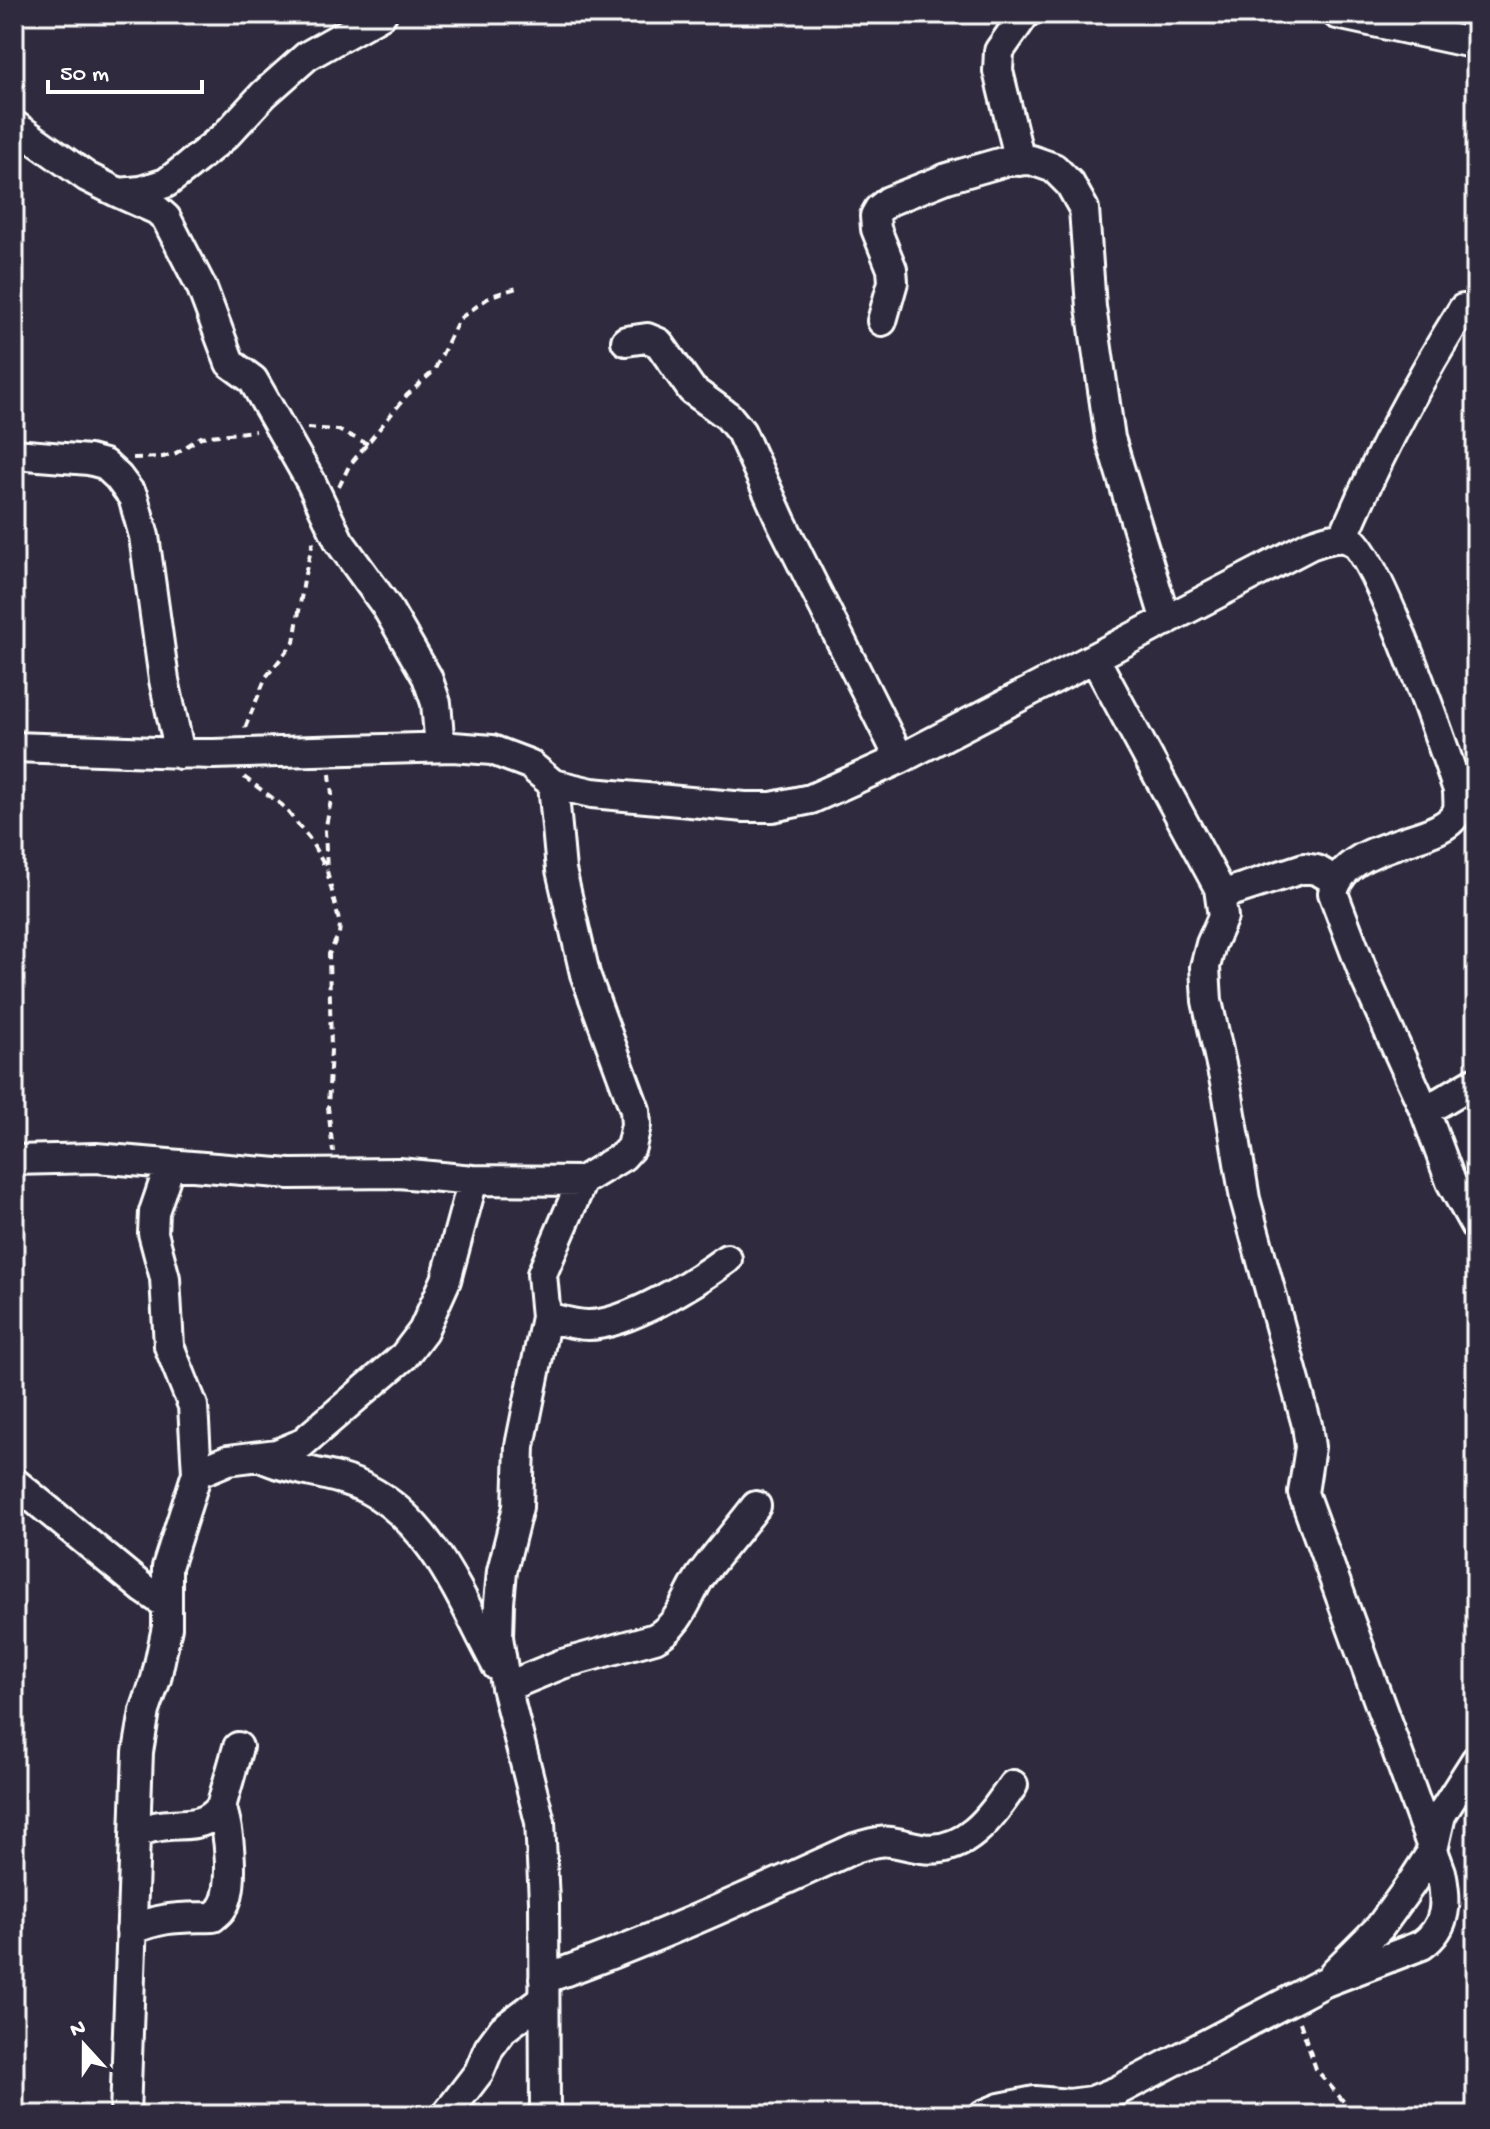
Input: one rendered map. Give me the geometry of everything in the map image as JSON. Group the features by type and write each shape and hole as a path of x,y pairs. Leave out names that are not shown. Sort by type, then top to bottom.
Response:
{"street":[{"path":"119,193 141,191 166,183 226,135 264,94 307,56 382,14"},
{"path":"1020,161 998,71 999,51 1025,14"},
{"path":"1337,14 1476,44"},
{"path":"14,125 87,177 157,210 166,218 202,288 230,363 253,380 311,482 339,541 409,642 436,703 440,747"},
{"path":"882,321 893,282 892,269 876,229 875,216 889,201 947,178 1006,161 1031,160 1054,168 1070,184 1084,209 1091,307 1110,438 1166,621"},
{"path":"1343,538 1387,441 1463,309"},
{"path":"626,341 647,338 659,343 692,390 728,416 741,432 781,521 900,759"},
{"path":"14,454 104,464 133,497 144,536 164,680 180,754"},
{"path":"14,747 180,754 440,747 492,750 529,764 553,784 592,793 772,807 811,799 900,759 1310,545 1343,538 1353,541 1362,551 1382,592 1467,790 1450,821 1430,832 1363,856 1336,881 1333,893 1425,1111 1451,1182 1472,1211"},
{"path":"983,2115 1035,2101 1069,2104 1105,2096 1317,1986 1422,1945 1435,1935 1445,1912 1445,1891 1433,1850 1303,1493 1310,1447 1307,1425 1245,1199 1228,1096 1207,1001 1205,967 1223,917 1221,895 1095,659"},
{"path":"14,1160 96,1158 290,1174 399,1173 473,1180 582,1181 623,1156 631,1147 636,1125 635,1110 585,974 561,870 553,784"},
{"path":"1221,895 1304,868 1317,870 1336,881"},
{"path":"1425,1111 1476,1081"},
{"path":"125,2115 138,1752 145,1711 156,1679 167,1627 167,1567 197,1473 193,1406 169,1346 165,1278 153,1233 154,1212 170,1165"},
{"path":"197,1473 228,1460 261,1457 301,1444 404,1356 423,1331 446,1280 473,1180"},
{"path":"545,2115 540,1822 505,1684 498,1637 502,1571 518,1507 520,1446 546,1317 542,1274 582,1181"},
{"path":"546,1317 592,1325 618,1320 704,1276 727,1259"},
{"path":"261,1457 277,1465 349,1482 391,1504 432,1547 505,1684"},
{"path":"14,1482 166,1604"},
{"path":"505,1684 664,1633 682,1612 699,1578 756,1506"},
{"path":"131,1930 173,1916 213,1917 224,1907 228,1889 230,1837 221,1807 238,1747"},
{"path":"1317,1986 1380,1927 1433,1850 1441,1815 1476,1760"},
{"path":"446,2115 479,2072 489,2048 503,2029 543,1990 855,1848 883,1840 933,1849 966,1839 985,1824 1013,1785"},
{"path":"136,1834 154,1827 204,1822 221,1807"}],"path":[{"path":"327,871 309,838 282,805 223,753 266,677 294,642 310,548 349,466 407,395 434,371 459,319 491,296 520,287"},
{"path":"104,464 137,457 163,457 176,453 201,437 281,428 338,430 368,444"},
{"path":"327,752 332,795 325,831 327,871 340,925 329,954 331,1034 328,1107 334,1174"},
{"path":"1317,1986 1299,2020 1316,2069 1355,2115"}]}
